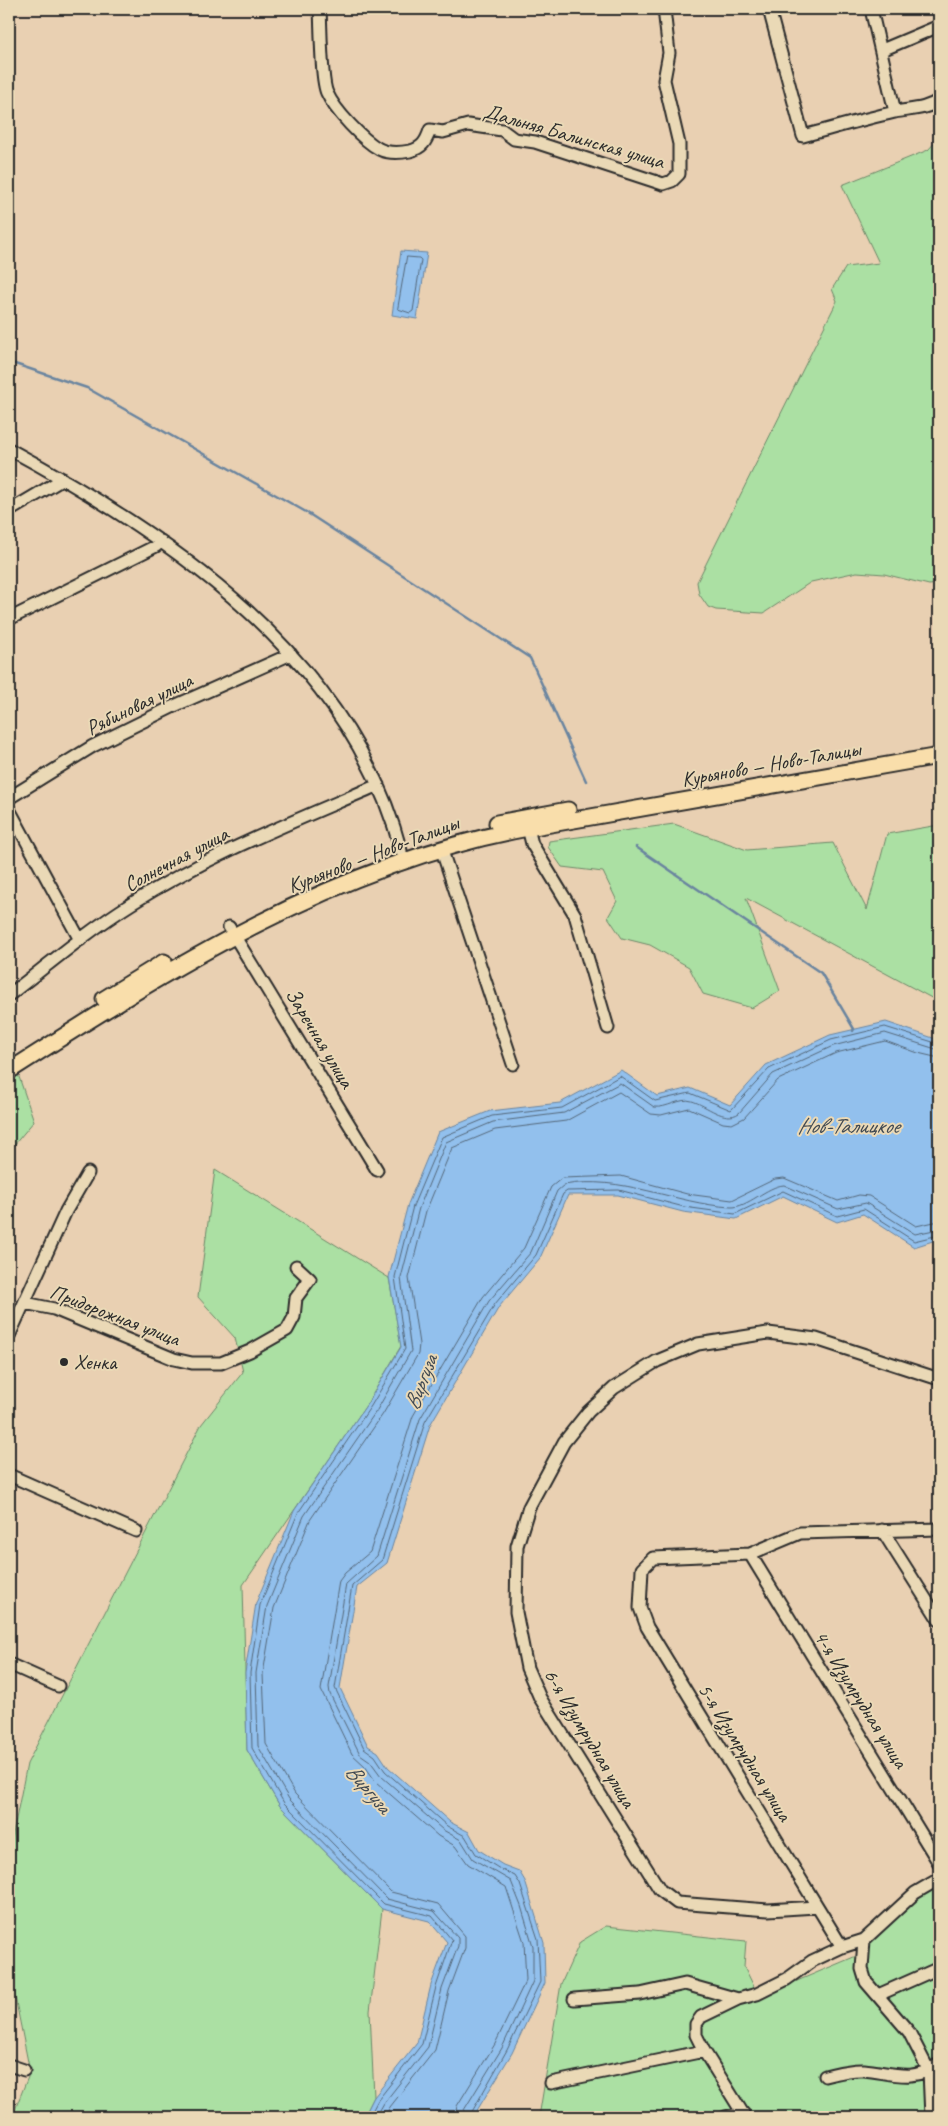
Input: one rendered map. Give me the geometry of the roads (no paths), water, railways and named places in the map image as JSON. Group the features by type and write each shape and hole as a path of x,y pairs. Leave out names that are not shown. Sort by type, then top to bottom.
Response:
{"main road":[{"name":"Курьяново — Ново-Талицы","path":"9,1071 232,931 308,889 401,851 447,836 524,817 939,747"},
{"name":"Курьяново — Ново-Талицы","path":"9,1059 155,968 232,931 361,877 441,848 484,836 939,756"}],"street":[{"name":"Дальняя Балинская улица","path":"320,9 326,92 334,105 365,139 381,150 398,153 414,150 426,142 430,130 443,132 468,125 502,130 514,139 536,142 662,184 672,181 678,174 679,144 664,80 669,54 664,9"},
{"path":"769,9 803,136 895,112 922,108 933,105 939,100"},
{"path":"871,9 895,112"},
{"path":"882,50 939,26"},
{"path":"9,449 63,479 161,541 233,599 291,654 341,722 378,785 393,821 401,851"},
{"path":"9,511 63,479"},
{"path":"9,618 156,546 161,541"},
{"name":"Рябиновая улица","path":"9,798 93,746 291,654"},
{"name":"Солнечная улица","path":"9,994 131,904 181,875 271,831 378,785"},
{"path":"9,809 80,940"},
{"path":"528,828 532,844 575,915 608,1028"},
{"path":"441,848 513,1064"},
{"name":"Заречная улица","path":"232,931 377,1170"},
{"path":"9,1336 66,1211 88,1173"},
{"name":"Придорожная улица","path":"25,1303 54,1309 174,1359 192,1363 221,1363 250,1351 287,1330 294,1317 296,1298 310,1279 296,1266"},
{"name":"6-я Изумрудная улица","path":"816,1907 768,1910 677,1902 660,1890 540,1698 527,1668 516,1612 517,1546 529,1507 564,1442 588,1412 614,1388 650,1366 698,1344 768,1334 816,1339 939,1379"},
{"path":"9,1474 136,1531"},
{"path":"750,1554 800,1533 939,1529"},
{"path":"882,1530 939,1620"},
{"name":"5-я Изумрудная улица","path":"750,1554 653,1558 642,1569 640,1608 647,1628 842,1947"},
{"name":"4-я Изумрудная улица","path":"750,1554 939,1863"},
{"path":"9,1664 58,1686"},
{"path":"725,2117 744,2115 704,2051 696,2034 696,2024 701,2017 738,1999 757,1994 787,1979 812,1962 842,1947 864,1940 915,1893 939,1879"},
{"path":"864,1940 862,1969 866,1982 909,2032 929,2071 931,2117"},
{"path":"878,1995 939,1968"},
{"path":"574,1999 640,1994 685,1984 738,1999"},
{"path":"551,2083 704,2051"},
{"path":"825,2076 847,2070 863,2070 910,2076 929,2071 939,2064"},
{"path":"9,2065 24,2070"}],"water":[{"path":"401,251 427,253 417,319 392,315"},
{"name":"Нов-Талицкое","path":"886,1022 939,1040 939,1239 914,1247 863,1214 837,1222 783,1196 736,1219 683,1212 618,1195 568,1195 540,1258 499,1307 430,1425 387,1563 357,1587 340,1688 368,1746 378,1752 388,1767 450,1822 469,1832 479,1850 503,1865 519,1871 525,1881 544,1943 545,1983 512,2053 473,2117 364,2117 374,2097 417,2043 431,1985 447,1942 429,1921 382,1909 280,1806 247,1750 245,1673 256,1603 294,1511 367,1404 401,1347 389,1277 408,1204 438,1132 490,1111 560,1103 621,1070 657,1096 690,1088 730,1105 766,1065 830,1035"}],"waterway":[{"path":"9,362 87,388 306,512 530,658 586,781"},
{"path":"636,847 821,973 854,1029 853,1031"}],"place":[{"name":"Хенка","path":"64,1362"}],"water label":[{"name":"Виргуза","path":"420,1382"},
{"name":"Виргуза","path":"369,1788"}]}
